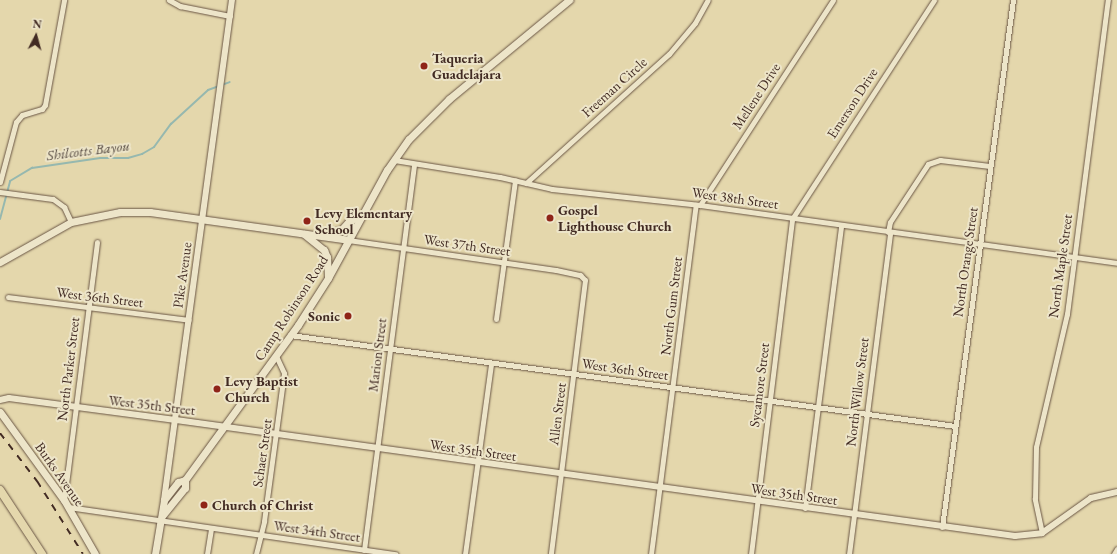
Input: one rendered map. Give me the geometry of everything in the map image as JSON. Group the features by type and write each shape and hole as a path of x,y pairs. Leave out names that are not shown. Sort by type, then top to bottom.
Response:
{"main road":[{"name":"Camp Robinson Road","path":"162,518 185,488 185,480 276,356 328,278 394,160 428,118 569,0"},
{"name":"West 37th Street","path":"0,262 71,222 103,214 135,211 348,240"},
{"path":"315,236 341,230 349,220 362,215"},
{"path":"303,234 324,250 327,257 328,278"},
{"name":"Burks Avenue","path":"0,412 64,500 95,554"},
{"name":"Camp Robinson Road","path":"164,500 178,482 185,480"},
{"path":"0,490 42,554"},
{"name":"Pike Avenue","path":"155,554 164,500"}],"street":[{"path":"0,182 16,122 22,115 42,109 45,105 64,0"},
{"path":"169,0 180,6 230,16"},
{"name":"Pike Avenue","path":"164,500 232,0"},
{"name":"Freeman Circle","path":"526,183 669,54 695,23 708,0"},
{"name":"Mellene Drive","path":"698,205 833,0"},
{"name":"Emerson Drive","path":"792,218 934,0"},
{"name":"North Orange Street","path":"942,527 1013,0"},
{"name":"North Maple Street","path":"1042,533 1035,500 1036,447 1062,342 1108,0"},
{"name":"West 38th Street","path":"394,160 515,180 552,189 698,205 1117,263"},
{"name":"North Willow Street","path":"849,554 890,222 928,164 940,160 990,166"},
{"name":"Marion Street","path":"364,550 414,164"},
{"path":"496,319 515,180"},
{"path":"0,192 54,199 64,207 71,222"},
{"name":"North Gum Street","path":"651,554 672,388 698,205"},
{"name":"Sycamore Street","path":"751,554 768,400 792,218"},
{"path":"805,508 841,226"},
{"name":"West 37th Street","path":"348,240 563,271 583,278"},
{"name":"North Parker Street","path":"64,500 97,242"},
{"name":"Allen Street","path":"551,554 586,284 583,278"},
{"name":"West 36th Street","path":"8,297 189,320"},
{"name":"West 36th Street","path":"290,335 956,426"},
{"name":"Schaer Street","path":"256,554 277,434 284,373 276,356"},
{"path":"465,554 491,363"},
{"name":"West 35th Street","path":"0,400 9,398 176,420 942,527 1022,537 1042,533"},
{"path":"1042,533 1091,498 1117,492"},
{"name":"West 34th Street","path":"68,507 162,518 211,528 396,554"},
{"path":"207,554 211,528"},
{"path":"1114,554 1117,549"}],"waterway":[{"name":"Shilcotts Bayou","path":"0,219 10,181 32,168 100,158 128,158 142,154 154,147 171,124 208,90 230,82"}],"railway":[{"path":"0,433 37,481 83,554"}],"place":[{"name":"Taqueria Guadelajara","path":"424,66"},
{"name":"Gospel Lighthouse Church","path":"550,218"},
{"name":"Levy Elementary School","path":"307,221"},
{"name":"Sonic","path":"348,316"},
{"name":"Levy Baptist Church","path":"217,389"},
{"name":"Church of Christ","path":"204,505"}]}
